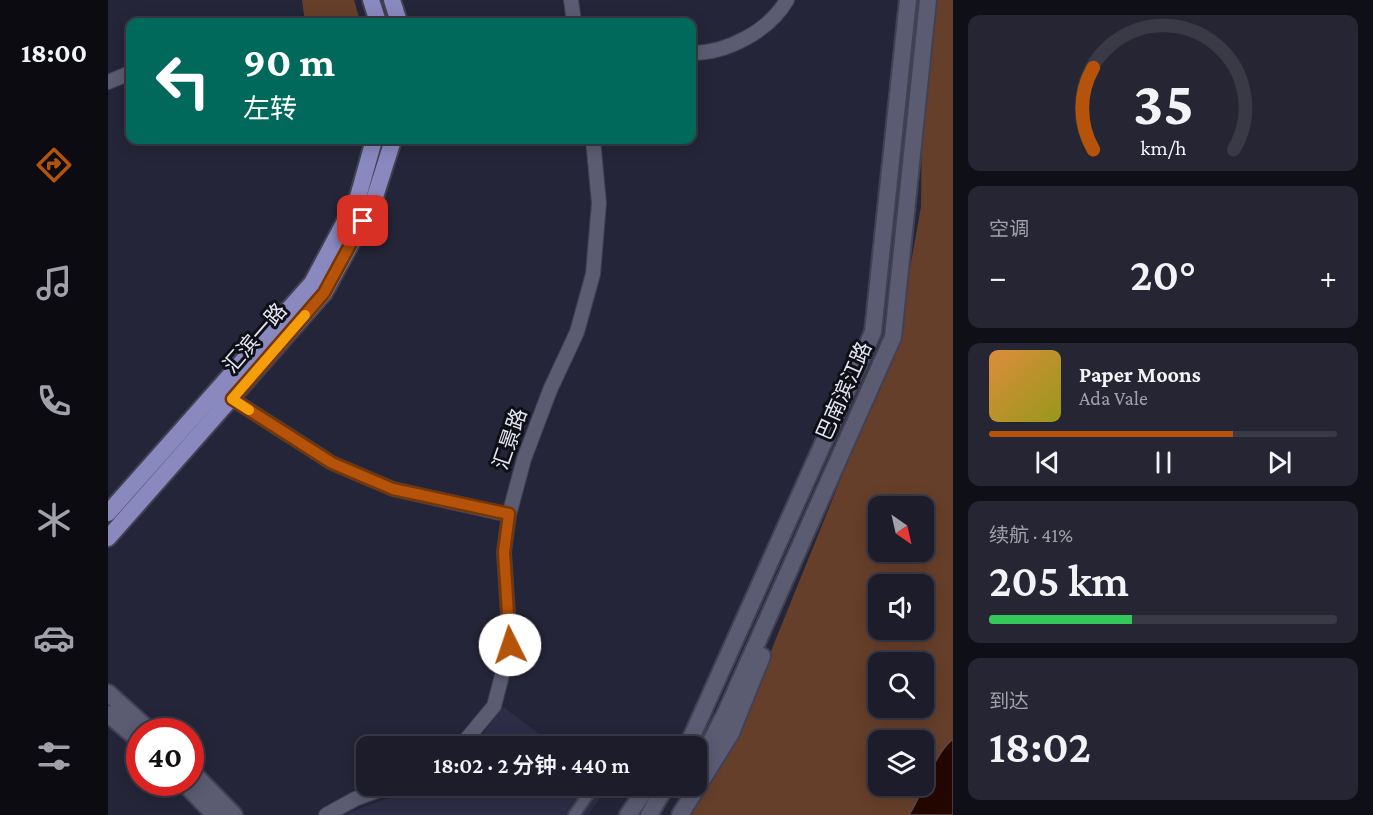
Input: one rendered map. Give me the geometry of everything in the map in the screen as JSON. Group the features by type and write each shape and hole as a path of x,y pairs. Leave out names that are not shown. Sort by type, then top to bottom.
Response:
{"main road":[{"path":"371,0 377,18"},
{"path":"392,0 398,18"},
{"name":"巴南滨江路","path":"692,736 873,332 908,0"},
{"name":"巴南滨江路","path":"707,748 893,338 928,0"},
{"name":"汇滨一路","path":"108,513 312,283 358,198 373,144"},
{"name":"汇滨一路","path":"108,538 324,293 373,203 392,144"},
{"path":"680,815 731,733 762,658 758,639"},
{"path":"108,693 136,718"},
{"path":"684,736 703,712"},
{"path":"108,714 126,729"},
{"path":"204,784 234,815"},
{"path":"197,796 215,815"},
{"path":"628,815 641,796"},
{"path":"649,815 660,796"},
{"path":"673,815 683,796"}],"street":[{"path":"571,0 573,18"},
{"path":"696,53 731,45 757,32 787,0"},
{"path":"108,82 126,75"},
{"name":"汇景路","path":"469,736 494,706 510,645 504,552 509,514 524,459 550,390 577,332 593,274 599,203 593,144"},
{"path":"232,399 332,463 393,489 509,514"},
{"path":"326,815 363,796"},
{"path":"574,815 587,796"}],"shaded area":[{"path":"302,0 354,0 359,18 304,18"},
{"path":"923,0 953,0 953,739 946,745 934,764 934,730 868,730 868,796 919,796 909,815 692,815 701,796 707,796 707,784 767,661 897,340 921,207"},
{"path":"502,706 542,736 482,736"},
{"path":"953,739 953,815 909,815 919,796 934,796 934,764 946,745"},
{"path":"602,796 588,815 342,815 392,797"}],"slow traffic":[{"path":"249,410 232,399 305,315"}],"route":[{"path":"363,221 324,293 232,399 332,463 393,489 509,514 504,552 510,645"}]}
